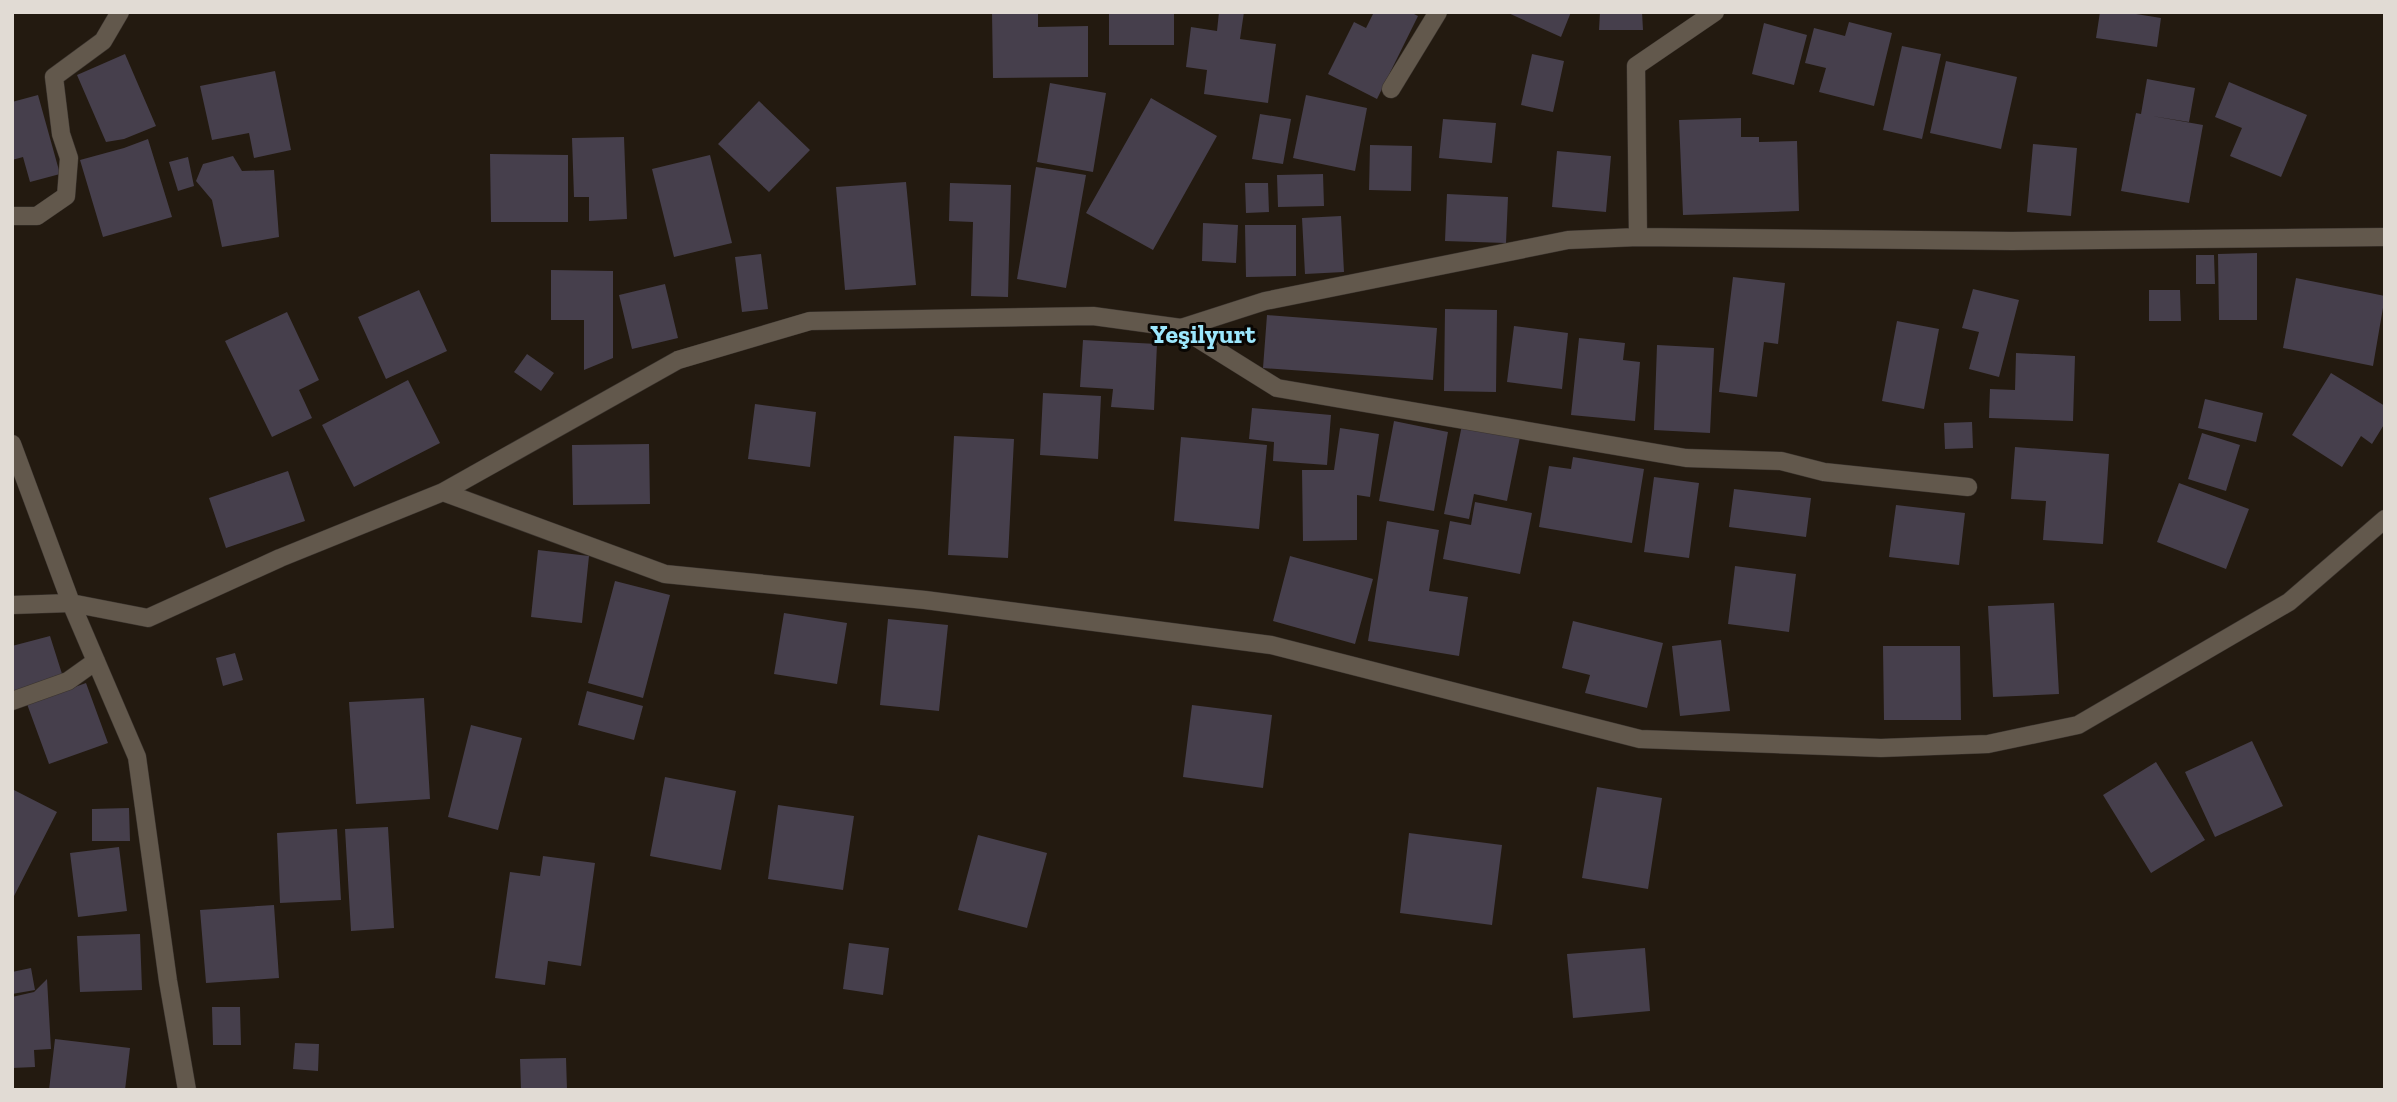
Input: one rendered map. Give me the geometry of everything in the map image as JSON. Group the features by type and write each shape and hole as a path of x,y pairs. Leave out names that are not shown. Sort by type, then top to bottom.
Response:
{"street":[{"path":"12,216 37,216 66,196 69,158 61,134 54,77 103,41 120,12"},
{"path":"1391,89 1438,12"},
{"path":"1638,237 1636,66 1715,12"},
{"path":"1181,328 1265,301 1568,240 1638,237 2012,241 2385,237"},
{"path":"12,605 71,603 148,618 280,558 443,492 678,360 810,321 1093,316 1181,328 1278,388 1686,458 1781,461 1824,472 1968,487"},
{"path":"12,444 71,603 137,757 168,981 187,1090"},
{"path":"443,492 665,574 925,600 1271,645 1640,739 1881,748 1988,744 2078,725 2289,602 2385,519"},
{"path":"12,701 68,681 96,661"}],"building":[{"path":"992,12 1038,12 1038,27 1088,26 1088,77 993,78"},
{"path":"1109,12 1174,12 1174,45 1109,45"},
{"path":"1219,12 1244,12 1240,39 1276,44 1268,103 1204,94 1207,70 1186,67 1191,27 1217,31"},
{"path":"1374,12 1410,12 1418,16 1377,99 1328,74 1354,22 1366,28"},
{"path":"1506,12 1571,12 1561,37"},
{"path":"1600,12 1642,12 1643,30 1599,30"},
{"path":"2100,12 2136,12 2161,18 2157,47 2096,38"},
{"path":"1849,22 1892,33 1874,106 1819,92 1826,68 1805,63 1814,28 1845,36"},
{"path":"1764,23 1807,35 1794,85 1752,74"},
{"path":"1902,46 1941,54 1922,139 1883,130"},
{"path":"125,54 156,126 124,139 106,142 77,75"},
{"path":"1532,54 1564,61 1553,112 1521,105"},
{"path":"1946,61 2017,77 2001,149 1930,133"},
{"path":"275,71 291,150 254,158 249,133 212,140 200,86"},
{"path":"2147,79 2195,88 2189,122 2152,116 2203,125 2189,203 2121,191 2136,113 2141,114"},
{"path":"2229,82 2307,115 2281,177 2230,156 2242,128 2215,117"},
{"path":"1050,83 1106,93 1093,172 1037,162"},
{"path":"38,95 60,174 30,182 23,157 12,160 12,102"},
{"path":"1306,95 1367,108 1355,171 1293,158"},
{"path":"1151,98 1217,136 1153,250 1086,213"},
{"path":"759,101 810,150 769,192 718,144"},
{"path":"1260,114 1291,119 1283,164 1252,159"},
{"path":"1741,118 1741,137 1759,137 1759,142 1797,141 1799,211 1683,215 1679,120"},
{"path":"1443,119 1496,123 1492,163 1439,158"},
{"path":"624,137 627,219 589,221 589,197 574,197 572,138"},
{"path":"148,139 172,217 103,237 80,160"},
{"path":"2033,144 2077,148 2071,216 2027,212"},
{"path":"1370,145 1412,146 1411,191 1369,190"},
{"path":"1557,151 1611,156 1606,212 1552,207"},
{"path":"490,154 568,155 568,222 491,222"},
{"path":"710,155 732,243 674,257 652,169"},
{"path":"233,156 242,171 274,170 279,237 222,247 212,200 196,181 203,164"},
{"path":"188,157 194,186 178,191 169,162"},
{"path":"1036,167 1086,175 1066,288 1017,279"},
{"path":"1323,174 1324,206 1278,207 1277,175"},
{"path":"906,182 916,285 845,290 836,187"},
{"path":"950,183 1011,185 1008,297 971,296 973,222 949,221"},
{"path":"1245,183 1268,183 1269,212 1246,213"},
{"path":"1447,194 1508,197 1506,243 1445,241"},
{"path":"1341,216 1344,272 1305,274 1302,218"},
{"path":"1203,223 1238,225 1236,263 1202,261"},
{"path":"1245,225 1296,225 1296,276 1246,277"},
{"path":"2257,253 2257,320 2219,320 2218,254"},
{"path":"761,254 768,309 742,312 735,257"},
{"path":"2196,255 2214,255 2215,284 2196,284"},
{"path":"551,270 613,271 613,358 584,370 584,320 551,320"},
{"path":"1733,277 1785,283 1778,344 1764,342 1757,397 1719,392"},
{"path":"2296,278 2385,296 2373,366 2283,348"},
{"path":"665,284 678,338 632,349 619,295"},
{"path":"1973,289 2019,300 1999,377 1969,369 1979,332 1962,328"},
{"path":"419,290 447,351 386,379 358,317"},
{"path":"2149,290 2180,290 2181,321 2149,321"},
{"path":"1445,309 1497,310 1496,392 1444,391"},
{"path":"287,312 319,380 299,390 312,418 272,437 225,341"},
{"path":"1267,315 1437,328 1433,380 1263,368"},
{"path":"1897,321 1939,329 1924,409 1882,401"},
{"path":"1514,326 1568,333 1562,389 1507,382"},
{"path":"1579,338 1625,343 1623,360 1640,362 1635,421 1571,415"},
{"path":"1083,340 1157,344 1154,410 1111,407 1113,389 1080,387"},
{"path":"1657,345 1714,348 1710,433 1654,430"},
{"path":"2016,353 2075,356 2073,421 1989,418 1990,389 2015,390"},
{"path":"527,354 554,373 541,391 514,372"},
{"path":"2331,373 2385,406 2385,423 2372,444 2361,436 2342,467 2292,435"},
{"path":"408,380 440,443 354,487 322,425"},
{"path":"1043,393 1101,396 1098,459 1040,455"},
{"path":"2205,399 2263,413 2256,442 2198,428"},
{"path":"755,404 816,412 810,467 748,459"},
{"path":"1252,408 1331,415 1327,465 1273,461 1274,442 1249,439"},
{"path":"1394,421 1448,432 1434,511 1379,501"},
{"path":"1972,422 1973,448 1945,449 1944,423"},
{"path":"1462,425 1520,437 1507,501 1474,494 1469,519 1444,514"},
{"path":"1340,428 1379,434 1370,497 1357,495 1357,540 1303,541 1302,470 1334,470"},
{"path":"2202,433 2240,445 2226,491 2188,479"},
{"path":"954,436 1014,439 1008,558 948,555"},
{"path":"1181,437 1267,445 1259,529 1174,521"},
{"path":"649,444 650,504 573,505 572,445"},
{"path":"2015,447 2109,454 2103,544 2043,540 2046,501 2011,499"},
{"path":"1573,457 1644,469 1632,543 1539,527 1549,466 1571,469"},
{"path":"288,471 305,521 226,548 209,498"},
{"path":"1654,477 1699,483 1689,558 1644,552"},
{"path":"2179,483 2249,509 2226,569 2157,542"},
{"path":"1734,489 1811,498 1806,537 1729,527"},
{"path":"1475,502 1532,513 1520,574 1443,559 1450,521 1471,525"},
{"path":"1896,505 1965,513 1959,565 1889,557"},
{"path":"1387,521 1439,530 1429,591 1468,597 1459,656 1368,641"},
{"path":"538,550 589,556 582,623 531,617"},
{"path":"1290,556 1373,579 1355,644 1273,621"},
{"path":"1735,566 1796,574 1789,632 1728,624"},
{"path":"615,581 670,595 643,698 588,683"},
{"path":"2054,603 2059,694 1993,697 1988,606"},
{"path":"784,613 847,623 837,684 774,674"},
{"path":"888,619 948,625 939,711 880,705"},
{"path":"1573,621 1663,643 1647,708 1585,693 1590,675 1562,668"},
{"path":"50,636 63,677 12,692 12,646"},
{"path":"1721,640 1730,711 1680,716 1672,646"},
{"path":"1883,646 1960,646 1961,720 1884,720"},
{"path":"235,653 243,680 223,686 216,658"},
{"path":"86,683 108,743 49,764 27,704"},
{"path":"587,691 643,706 634,740 578,725"},
{"path":"424,698 430,799 356,804 349,702"},
{"path":"1192,705 1272,715 1263,788 1183,777"},
{"path":"471,725 522,738 498,830 448,817"},
{"path":"2252,741 2283,806 2215,837 2185,772"},
{"path":"2156,762 2205,840 2151,873 2103,795"},
{"path":"665,777 736,791 721,870 650,856"},
{"path":"1597,787 1662,798 1648,889 1582,878"},
{"path":"12,789 57,812 12,900"},
{"path":"778,805 854,816 843,890 768,879"},
{"path":"129,808 130,841 92,841 92,809"},
{"path":"388,827 394,928 351,931 345,829"},
{"path":"337,829 341,900 280,903 277,833"},
{"path":"1409,833 1502,845 1492,925 1400,913"},
{"path":"978,835 1047,853 1027,928 958,910"},
{"path":"119,847 127,911 78,917 70,853"},
{"path":"543,856 595,863 581,966 548,961 545,985 495,978 510,872 540,876"},
{"path":"274,905 279,978 206,983 200,910"},
{"path":"140,934 142,990 80,992 77,936"},
{"path":"849,943 889,948 883,995 843,989"},
{"path":"1645,948 1650,1011 1573,1018 1567,954"},
{"path":"31,968 35,990 12,994 12,972"},
{"path":"47,979 51,1049 34,1050 35,1067 12,1068 12,997 34,992"},
{"path":"212,1007 240,1007 241,1045 213,1045"},
{"path":"55,1039 130,1048 125,1090 49,1090"},
{"path":"295,1043 319,1044 318,1071 293,1069"},
{"path":"566,1058 567,1090 521,1090 520,1059"}],"district":[{"name":"Yeşilyurt","path":"1203,334"}]}
